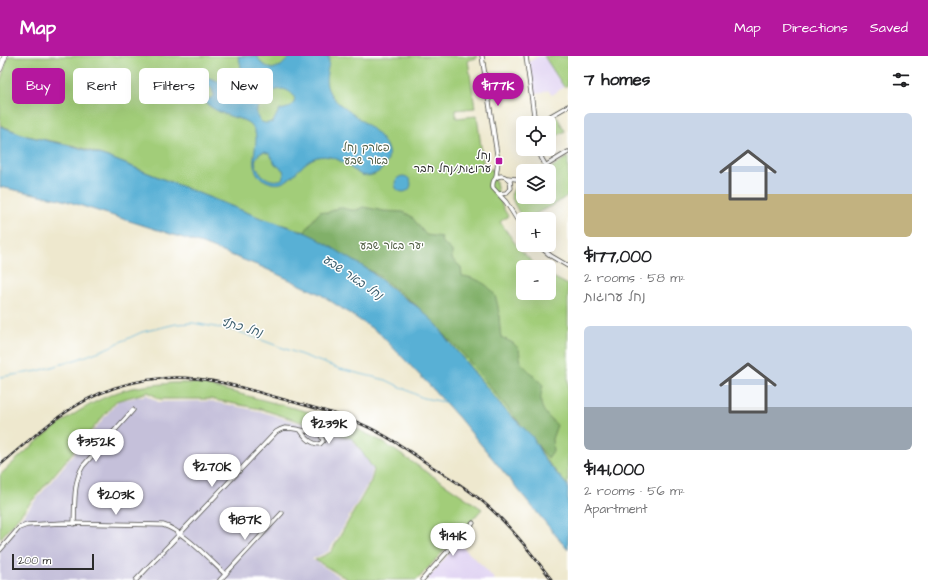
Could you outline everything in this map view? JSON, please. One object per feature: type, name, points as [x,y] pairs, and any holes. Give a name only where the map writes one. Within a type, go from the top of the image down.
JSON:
[{"type":"highway","points":[[0,69],[5,56]]},
{"type":"street","points":[[482,56],[498,161],[493,186],[516,218]]},
{"type":"street","points":[[526,56],[533,116]]},
{"type":"street","points":[[551,116],[568,106]]},
{"type":"street","points":[[549,164],[568,152]]},
{"type":"street","points":[[498,161],[511,182],[511,186]]},
{"type":"street","points":[[496,177],[516,177]]},
{"type":"street","points":[[509,207],[508,192],[511,186],[516,182]]},
{"type":"street","points":[[499,194],[508,192]]},
{"type":"street","points":[[546,252],[568,266]]},
{"type":"street","points":[[74,524],[79,473],[83,466],[133,410]]},
{"type":"street","points":[[136,580],[276,432],[282,428],[288,428],[319,434],[323,441],[320,444],[314,444],[300,431]]},
{"type":"street","points":[[220,580],[282,513]]},
{"type":"street","points":[[422,580],[473,523]]},
{"type":"street","points":[[0,550],[20,528],[27,525],[163,525],[169,526],[180,533],[225,574]]},
{"type":"street","points":[[139,577],[144,580]]},
{"type":"shaded area","points":[[539,56],[544,56],[564,87],[552,95],[548,90],[542,93],[534,94],[529,62]]},
{"type":"shaded area","points":[[147,395],[158,402],[209,401],[259,411],[352,439],[373,468],[370,480],[329,551],[312,559],[344,580],[0,580],[0,543],[118,401]]},
{"type":"shaded area","points":[[458,543],[483,566],[495,580],[426,580]]},
{"type":"green space","name":"פארק נחל באר שבע","points":[[8,56],[477,56],[477,58],[468,60],[475,108],[456,110],[456,118],[477,116],[484,170],[494,169],[500,200],[508,216],[500,222],[516,244],[516,252],[522,252],[531,260],[516,260],[516,300],[556,300],[556,279],[568,285],[568,486],[546,460],[530,433],[506,411],[446,338],[438,325],[420,307],[403,297],[367,269],[316,237],[302,231],[261,218],[108,157],[76,146],[27,136],[0,125],[0,83]]},
{"type":"green space","points":[[544,56],[568,56],[568,85],[564,87]]},
{"type":"green space","points":[[556,117],[565,131],[556,137]]},
{"type":"green space","points":[[568,157],[568,195],[556,204],[556,165]]},
{"type":"green space","points":[[516,187],[516,204],[555,204],[539,212],[519,212],[511,195]]},
{"type":"green space","name":"יער באר שבע","points":[[339,207],[351,210],[356,210],[363,207],[384,211],[403,212],[411,216],[426,235],[442,237],[441,241],[452,251],[452,259],[461,267],[462,276],[478,280],[491,290],[497,303],[501,337],[513,343],[519,349],[521,363],[543,385],[541,398],[542,407],[547,416],[557,425],[552,439],[553,451],[548,458],[464,355],[416,305],[379,276],[304,233],[321,211],[327,213]]},
{"type":"green space","points":[[172,383],[197,383],[328,417],[351,426],[381,441],[482,509],[417,580],[349,580],[315,560],[331,552],[371,481],[374,470],[353,439],[261,409],[210,399],[160,399],[148,392],[116,401],[0,539],[0,475],[13,463],[70,417],[101,399],[131,388]]},
{"type":"water","points":[[238,56],[257,56],[262,64],[270,68],[241,68]]},
{"type":"water","points":[[291,56],[329,56],[326,80],[331,95],[381,138],[387,149],[388,159],[381,170],[367,176],[361,175],[346,164],[334,158],[319,157],[311,160],[283,182],[276,184],[266,181],[258,175],[254,168],[256,136],[253,128],[247,122],[225,114],[207,104],[209,104],[209,99],[214,95],[209,85],[209,79],[217,81],[217,104],[259,104],[257,116],[260,121],[265,123],[273,122],[279,110],[290,107],[295,100],[291,93],[285,90],[282,89],[273,92],[273,69],[281,66]],"holes":[[[264,152],[270,154],[275,164],[283,170],[284,174],[282,179],[268,179],[258,170],[256,159],[258,155]]]},
{"type":"water","name":"נחל באר שבע","points":[[0,126],[27,136],[76,147],[108,157],[261,218],[302,231],[315,237],[367,269],[419,308],[438,326],[446,338],[506,411],[532,436],[545,460],[568,486],[568,550],[459,418],[379,333],[320,294],[262,267],[202,244],[60,199],[0,187]]},
{"type":"water","points":[[400,176],[406,176],[411,181],[409,190],[406,192],[400,192],[395,187],[395,181]]},
{"type":"waterway","name":"נחל כתף","points":[[0,377],[38,371],[78,359],[105,349],[142,332],[176,324],[193,323],[237,331],[340,369],[386,380],[423,398],[445,402]]},
{"type":"railway","points":[[0,465],[53,421],[67,411],[98,394],[114,388],[159,378],[199,379],[218,382],[330,412],[369,427],[387,437],[462,486],[484,503],[515,534],[552,580]]},
{"type":"place","name":"נחל ערוגות/נחל חבר","points":[[499,161]]}]
